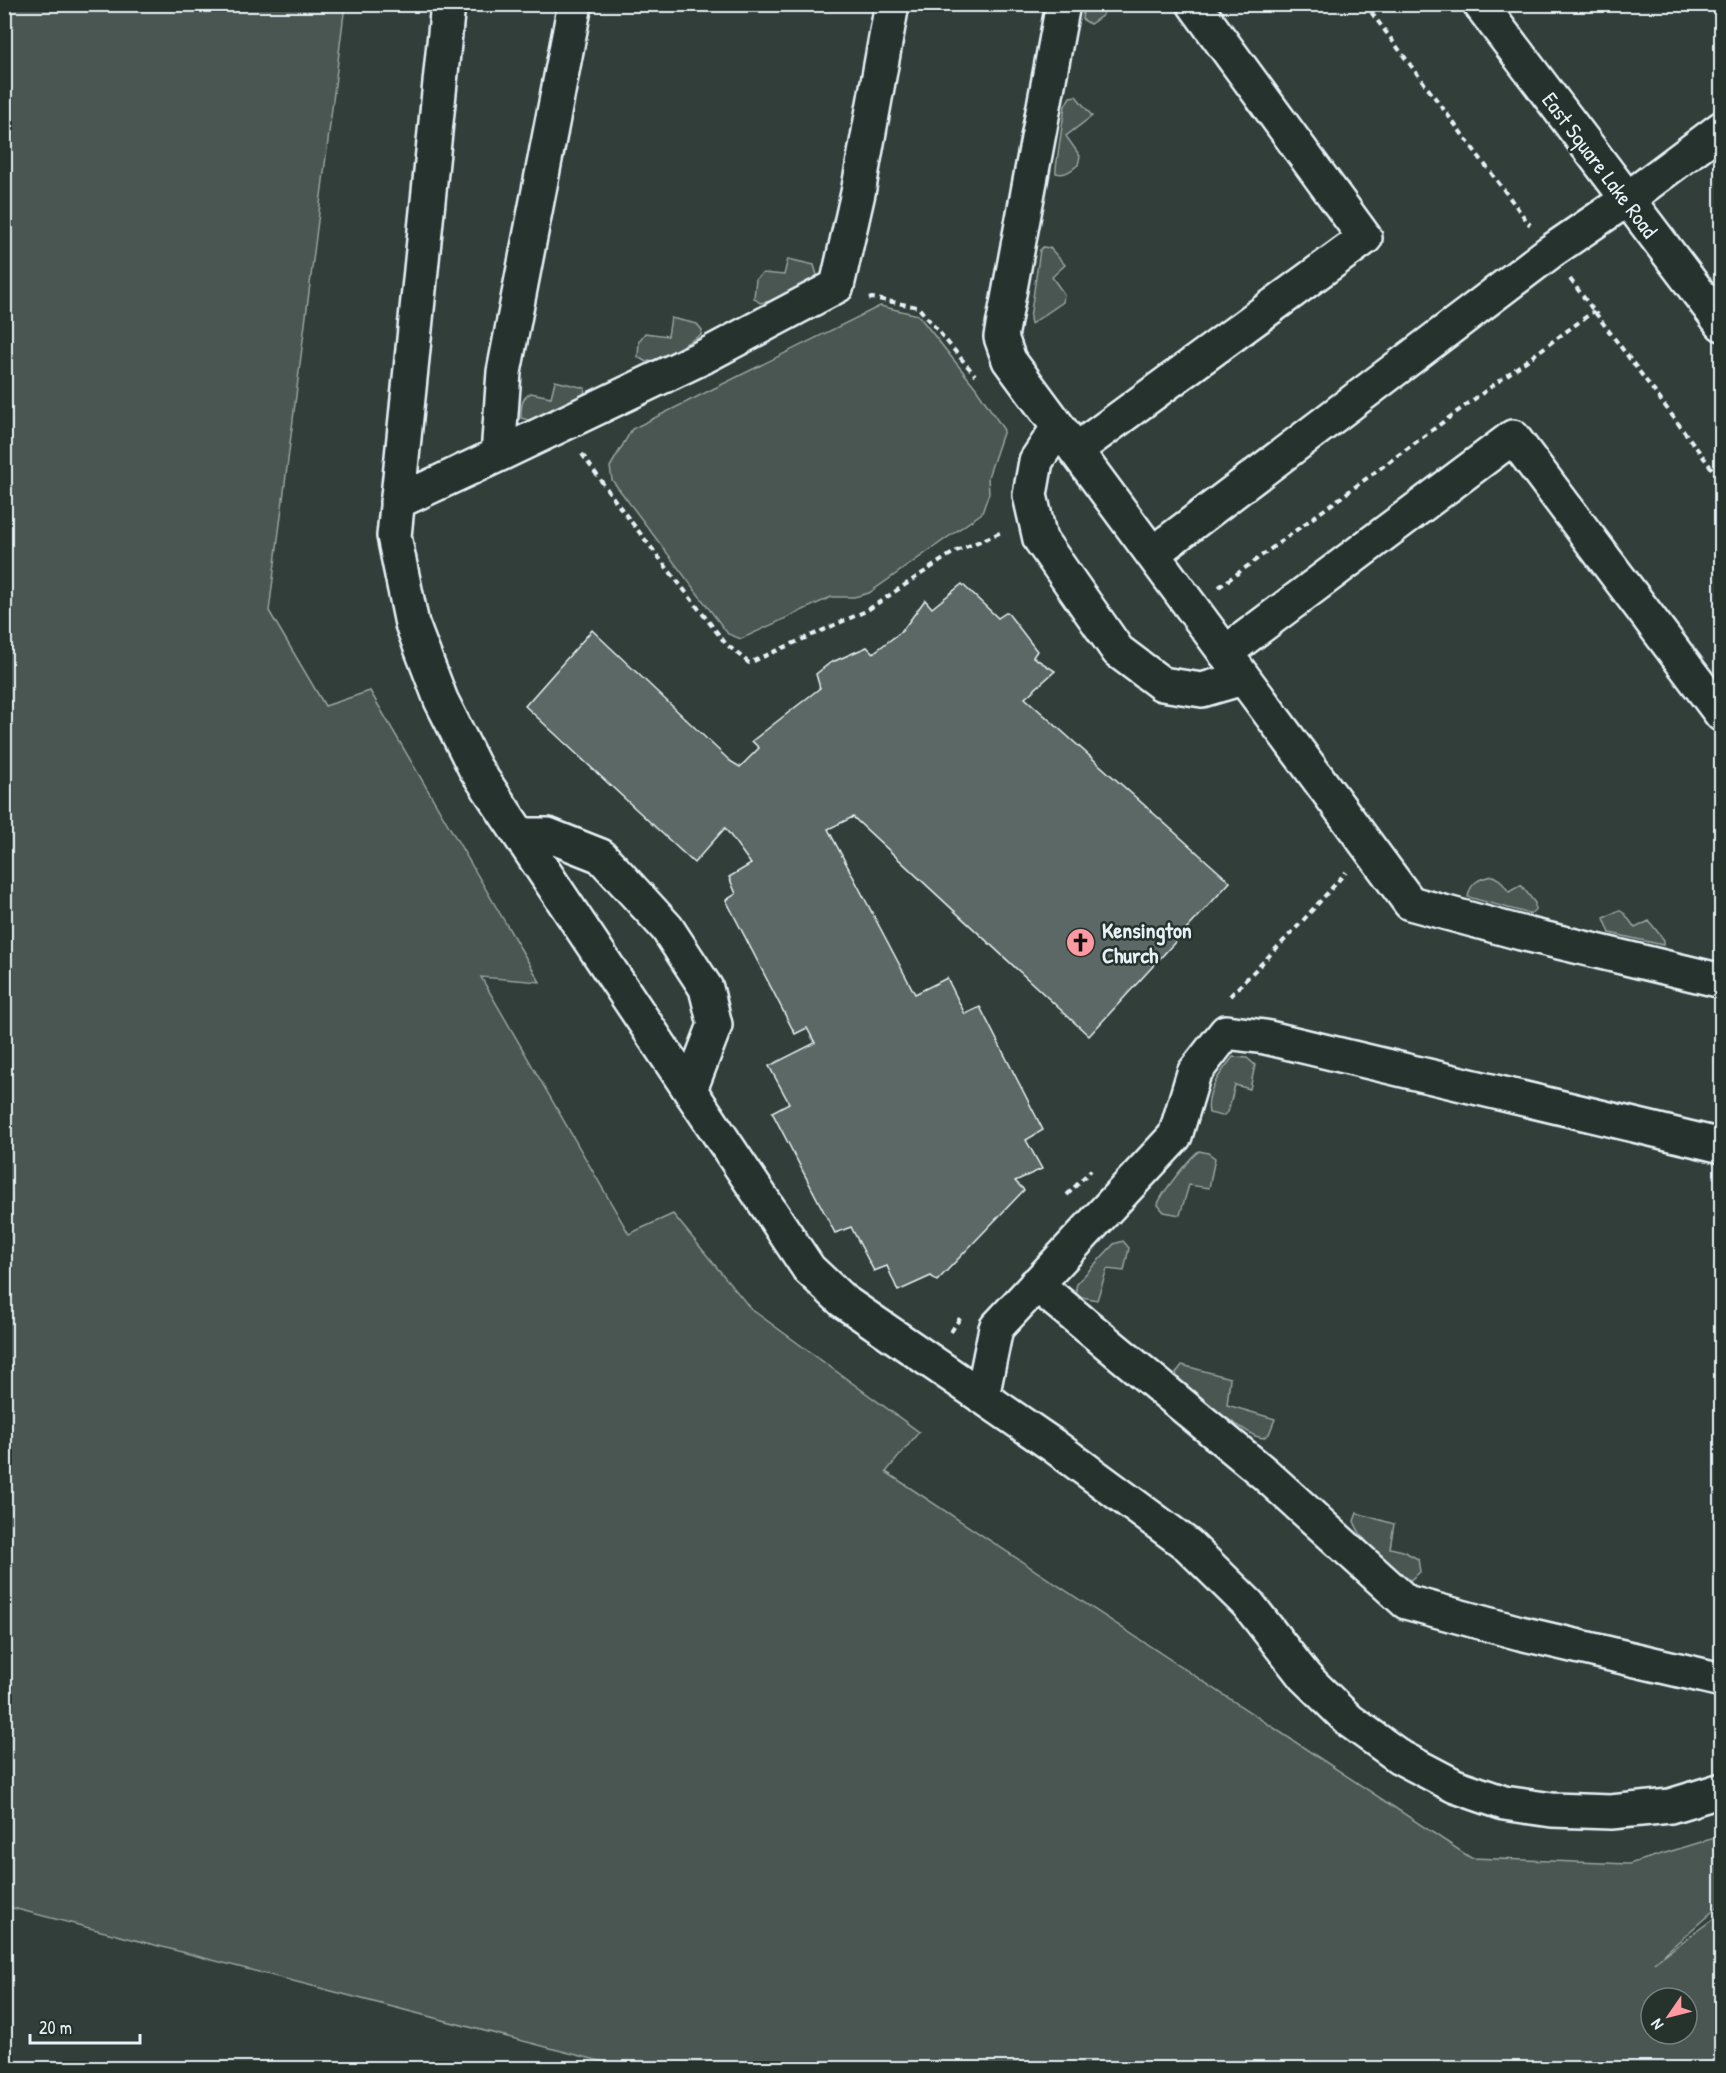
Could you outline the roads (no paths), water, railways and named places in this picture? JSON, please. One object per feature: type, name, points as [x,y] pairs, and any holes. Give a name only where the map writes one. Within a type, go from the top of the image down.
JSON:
[{"type":"main road","points":[[448,4],[441,54],[394,536],[412,624],[441,700],[475,768],[809,1269],[843,1301],[1054,1446],[1188,1545],[1248,1604],[1305,1677],[1350,1721],[1400,1757],[1455,1786],[1504,1803],[1552,1810],[1611,1812],[1670,1806],[1722,1790]]},
{"type":"main road","points":[[498,455],[504,372],[575,4]]},
{"type":"main road","points":[[397,502],[705,356],[837,286],[858,194],[892,4]]},
{"type":"main road","points":[[1063,4],[1001,337],[1009,360],[1410,903],[1521,933],[1722,981]]},
{"type":"main road","points":[[1194,4],[1365,238],[1036,461],[1030,495],[1040,539],[1118,651],[1162,684],[1202,690],[1513,437],[1722,715]]},
{"type":"main road","name":"East Square Lake Road","points":[[1480,4],[1722,324]]},
{"type":"main road","points":[[1152,554],[1550,252],[1626,200],[1722,128]]},
{"type":"main road","points":[[520,836],[548,836],[601,856],[668,928],[706,988],[715,1024],[690,1090]]},
{"type":"main road","points":[[982,1397],[996,1328],[1175,1136],[1194,1073],[1226,1032],[1265,1037],[1722,1146]]},
{"type":"main road","points":[[1036,1284],[1264,1473],[1406,1602],[1520,1633],[1722,1680]]},
{"type":"place","name":"Kensington Church","points":[[1081,943]]}]
